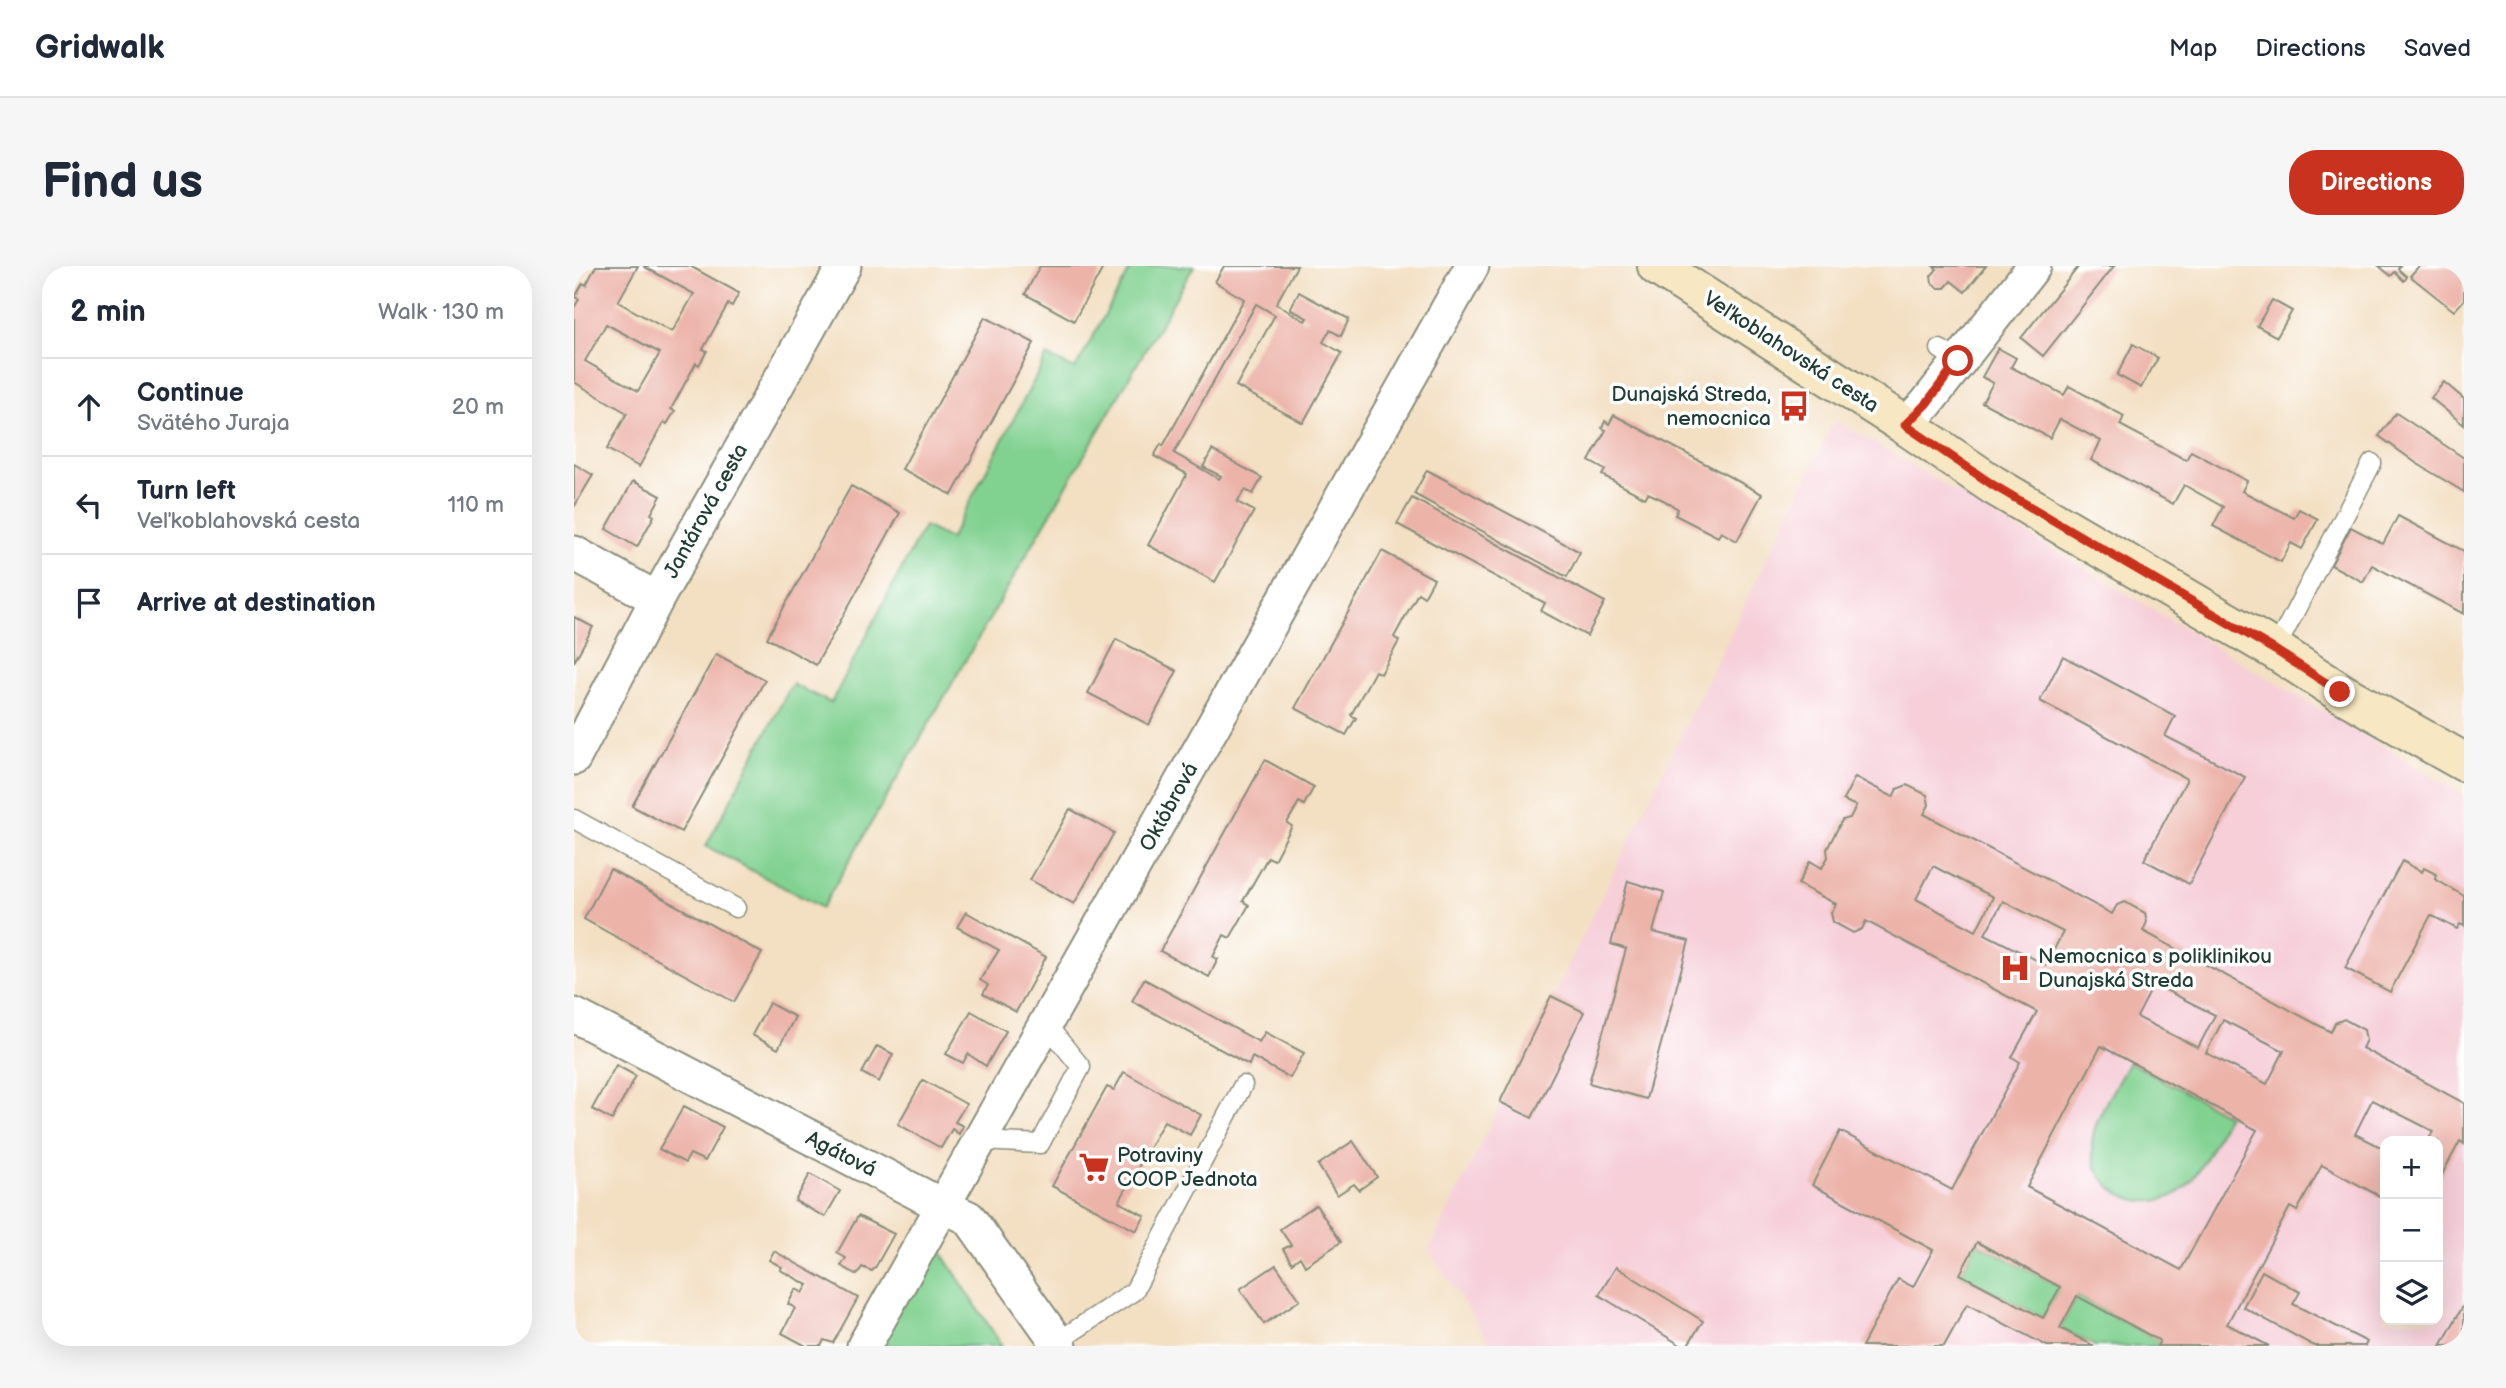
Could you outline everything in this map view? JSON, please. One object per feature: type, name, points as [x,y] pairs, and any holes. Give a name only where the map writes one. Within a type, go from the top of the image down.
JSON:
[{"type":"main road","name":"Veľkoblahovská cesta","points":[[1657,266],[1905,425],[1993,485],[2275,650],[2340,692],[2464,762]]},
{"type":"street","name":"Jantárová cesta","points":[[574,758],[657,599],[844,266]]},
{"type":"street","name":"Októbrová","points":[[864,1346],[1472,266]]},
{"type":"street","points":[[1905,425],[1926,404],[1949,355],[2034,266]]},
{"type":"street","points":[[574,553],[657,599]]},
{"type":"street","name":"Agátová","points":[[574,1015],[969,1218],[1058,1344]]},
{"type":"lane","points":[[2275,650],[2372,464]]},
{"type":"lane","points":[[574,819],[736,908]]},
{"type":"lane","points":[[981,1141],[1040,1144],[1081,1067],[1047,1025]]},
{"type":"lane","points":[[1058,1344],[1134,1291],[1243,1085]]},
{"type":"shaded area","name":"Nemocnica s poliklinikou Dunajská Streda","points":[[1835,420],[2464,795],[2464,1346],[1492,1346],[1429,1250]]},
{"type":"green space","points":[[1132,266],[1194,266],[822,908],[706,846],[792,684],[831,703],[924,526],[950,539],[1047,356],[1075,369]]},
{"type":"green space","points":[[2129,1062],[2228,1115],[2191,1181],[2170,1197],[2155,1201],[2124,1196],[2111,1187],[2094,1161],[2093,1134],[2106,1102]]},
{"type":"green space","points":[[935,1242],[1002,1346],[876,1346]]},
{"type":"green space","points":[[1977,1242],[2060,1287],[2043,1318],[1960,1274]]},
{"type":"green space","points":[[2077,1296],[2160,1341],[2157,1346],[2094,1346],[2060,1328]]},
{"type":"building","points":[[596,266],[638,266],[618,302],[672,332],[694,294],[643,266],[690,266],[739,293],[732,306],[728,304],[703,349],[707,351],[699,365],[696,363],[671,409],[675,411],[667,424],[664,422],[639,467],[607,449],[627,413],[574,382],[574,308],[579,299],[575,297],[583,283],[586,285]],"holes":[[[606,324],[660,353],[638,391],[585,361]]]},
{"type":"building","points":[[1040,266],[1104,266],[1074,321],[1025,294]]},
{"type":"building","points":[[1224,266],[1297,266],[1276,304],[1305,321],[1307,318],[1290,309],[1299,292],[1349,319],[1341,336],[1330,330],[1323,342],[1342,353],[1303,423],[1236,386],[1275,315],[1256,304],[1174,453],[1219,479],[1221,476],[1203,467],[1212,450],[1262,478],[1253,494],[1245,490],[1237,502],[1254,511],[1215,582],[1148,545],[1187,474],[1154,456],[1161,444],[1163,446],[1244,299],[1215,282]]},
{"type":"building","points":[[1933,266],[1986,266],[1965,292],[1951,281],[1945,288],[1939,288],[1932,283],[1931,276],[1937,269]]},
{"type":"building","points":[[2079,266],[2114,266],[2043,356],[2021,338]]},
{"type":"building","points":[[2379,266],[2400,266],[2398,269],[2407,277],[2404,281],[2395,272],[2391,276]]},
{"type":"building","points":[[2419,266],[2452,266],[2464,276],[2464,300],[2454,311],[2410,276]]},
{"type":"building","points":[[2272,300],[2292,311],[2277,337],[2257,326]]},
{"type":"building","points":[[985,317],[1034,343],[952,495],[902,469]]},
{"type":"building","points":[[2133,344],[2158,358],[2141,388],[2117,375]]},
{"type":"building","points":[[1998,348],[2016,358],[2011,367],[2064,395],[2069,386],[2124,416],[2120,425],[2186,460],[2191,451],[2247,481],[2242,491],[2294,518],[2299,509],[2318,519],[2302,549],[2291,543],[2281,562],[2213,526],[2223,507],[2184,485],[2173,504],[2091,460],[2101,441],[2060,419],[2050,438],[1982,402],[1993,383],[1982,377]]},
{"type":"building","points":[[2444,382],[2464,399],[2464,425],[2431,398]]},
{"type":"building","points":[[2396,413],[2464,458],[2464,492],[2416,463],[2379,436]]},
{"type":"building","points":[[1614,415],[1762,494],[1737,541],[1721,532],[1718,537],[1675,515],[1678,509],[1663,500],[1648,493],[1645,498],[1602,475],[1605,470],[1589,461],[1606,430],[1602,428],[1605,421],[1609,424]]},
{"type":"building","points":[[574,464],[593,475],[574,507]]},
{"type":"building","points":[[1427,470],[1580,552],[1567,577],[1414,494]]},
{"type":"building","points":[[633,481],[661,496],[651,514],[654,516],[637,547],[606,529]]},
{"type":"building","points":[[851,486],[900,513],[816,665],[767,638]]},
{"type":"building","points":[[1412,498],[1605,602],[1587,636],[1541,611],[1545,603],[1397,524]]},
{"type":"building","points":[[2398,516],[2464,551],[2464,614],[2372,565],[2363,582],[2331,565],[2351,527],[2383,544]]},
{"type":"building","points":[[1382,551],[1434,579],[1424,597],[1418,593],[1394,637],[1399,641],[1381,674],[1375,671],[1351,715],[1356,718],[1346,735],[1295,708]]},
{"type":"building","points":[[574,617],[593,627],[574,662]]},
{"type":"building","points":[[1116,639],[1177,671],[1149,725],[1088,693]]},
{"type":"building","points":[[716,654],[765,680],[681,832],[632,806]]},
{"type":"building","points":[[2063,656],[2175,716],[2165,736],[2245,777],[2189,884],[2144,860],[2187,779],[2040,701]]},
{"type":"building","points":[[1265,760],[1314,787],[1304,805],[1299,802],[1287,823],[1292,826],[1274,860],[1268,857],[1243,901],[1249,905],[1230,938],[1224,935],[1213,957],[1218,959],[1209,977],[1160,951]]},
{"type":"building","points":[[1855,777],[1893,797],[1897,789],[1907,785],[1927,795],[1929,805],[1924,814],[2112,914],[2117,905],[2125,902],[2145,913],[2147,922],[2143,931],[2331,1032],[2335,1023],[2344,1019],[2364,1030],[2366,1040],[2362,1048],[2464,1103],[2464,1144],[2460,1141],[2443,1173],[2443,1136],[2430,1136],[2433,1131],[2372,1100],[2355,1134],[2380,1146],[2380,1196],[2322,1165],[2297,1211],[2290,1207],[2227,1324],[2269,1346],[2157,1346],[2160,1341],[2077,1296],[2060,1328],[2094,1346],[2047,1346],[1967,1304],[1944,1346],[1862,1346],[1898,1279],[1913,1287],[1933,1250],[1812,1185],[1840,1131],[1952,1190],[2020,1062],[2012,1057],[2037,1012],[1866,921],[1862,929],[1853,933],[1833,922],[1831,913],[1836,904],[1798,884],[1810,861],[1822,868],[1828,857],[1827,849],[1842,820],[1850,818],[1856,806],[1843,800]],"holes":[[[1933,866],[1993,897],[1976,931],[1916,899]],[[2003,901],[2063,932],[2046,965],[1985,934]],[[2154,984],[2215,1015],[2198,1048],[2137,1017]],[[2223,1020],[2284,1051],[2267,1084],[2206,1053]],[[2101,1046],[2257,1130],[2181,1270],[2027,1187]],[[1977,1242],[2060,1287],[2043,1318],[1960,1274]]]},
{"type":"building","points":[[1070,809],[1114,833],[1074,904],[1030,880]]},
{"type":"building","points":[[2402,861],[2422,872],[2424,868],[2436,874],[2435,879],[2464,896],[2464,926],[2460,924],[2457,929],[2431,915],[2390,992],[2345,968]]},
{"type":"building","points":[[610,869],[762,953],[734,1002],[584,919]]},
{"type":"building","points":[[1628,881],[1664,892],[1653,932],[1689,941],[1646,1099],[1589,1083],[1626,949],[1611,944]]},
{"type":"building","points":[[966,912],[1046,957],[1016,1012],[983,994],[988,985],[980,980],[999,950],[957,927]]},
{"type":"building","points":[[1144,979],[1259,1042],[1265,1032],[1304,1053],[1290,1078],[1252,1057],[1249,1065],[1132,1001]]},
{"type":"building","points":[[1551,996],[1584,1012],[1532,1118],[1500,1102]]},
{"type":"building","points":[[769,1003],[795,1017],[778,1049],[752,1035]]},
{"type":"building","points":[[971,1011],[1006,1031],[986,1066],[968,1054],[963,1063],[946,1054]]},
{"type":"building","points":[[877,1046],[893,1054],[879,1082],[862,1073]]},
{"type":"building","points":[[616,1065],[636,1076],[612,1120],[592,1109]]},
{"type":"building","points":[[1124,1072],[1201,1115],[1190,1135],[1164,1121],[1119,1202],[1145,1216],[1136,1231],[1052,1186],[1107,1087],[1114,1090]]},
{"type":"building","points":[[923,1080],[966,1104],[955,1122],[963,1126],[959,1134],[952,1129],[941,1148],[898,1124]]},
{"type":"building","points":[[684,1106],[723,1127],[705,1161],[690,1154],[685,1163],[659,1149]]},
{"type":"building","points":[[1353,1141],[1377,1177],[1359,1190],[1354,1184],[1337,1195],[1318,1165]]},
{"type":"building","points":[[810,1174],[840,1191],[825,1217],[795,1201]]},
{"type":"building","points":[[1316,1205],[1341,1242],[1305,1266],[1300,1257],[1292,1263],[1283,1249],[1291,1245],[1280,1229]]},
{"type":"building","points":[[858,1216],[894,1234],[875,1268],[872,1271],[862,1267],[857,1275],[841,1266],[846,1258],[837,1253]]},
{"type":"building","points":[[774,1251],[858,1298],[833,1343],[824,1340],[821,1346],[806,1346],[782,1333],[795,1308],[788,1304],[796,1289],[803,1293],[808,1285],[780,1270],[782,1267],[769,1260]]},
{"type":"building","points":[[1276,1265],[1300,1300],[1264,1324],[1240,1289]]},
{"type":"building","points":[[1616,1267],[1703,1321],[1687,1346],[1682,1346],[1599,1295]]},
{"type":"building","points":[[2262,1271],[2300,1292],[2293,1304],[2367,1342],[2365,1346],[2314,1346],[2243,1307]]},
{"type":"building","points":[[2464,1304],[2464,1346],[2441,1346]]},
{"type":"place","name":"Dunajská Streda, nemocnica","points":[[1794,406]]},
{"type":"place","name":"Nemocnica s poliklinikou Dunajská Streda","points":[[2015,968]]},
{"type":"place","name":"Potraviny COOP Jednota","points":[[1094,1167]]},
{"type":"route","points":[[1958,361],[1926,404],[1905,425],[1993,485],[2275,650],[2340,692]]}]
